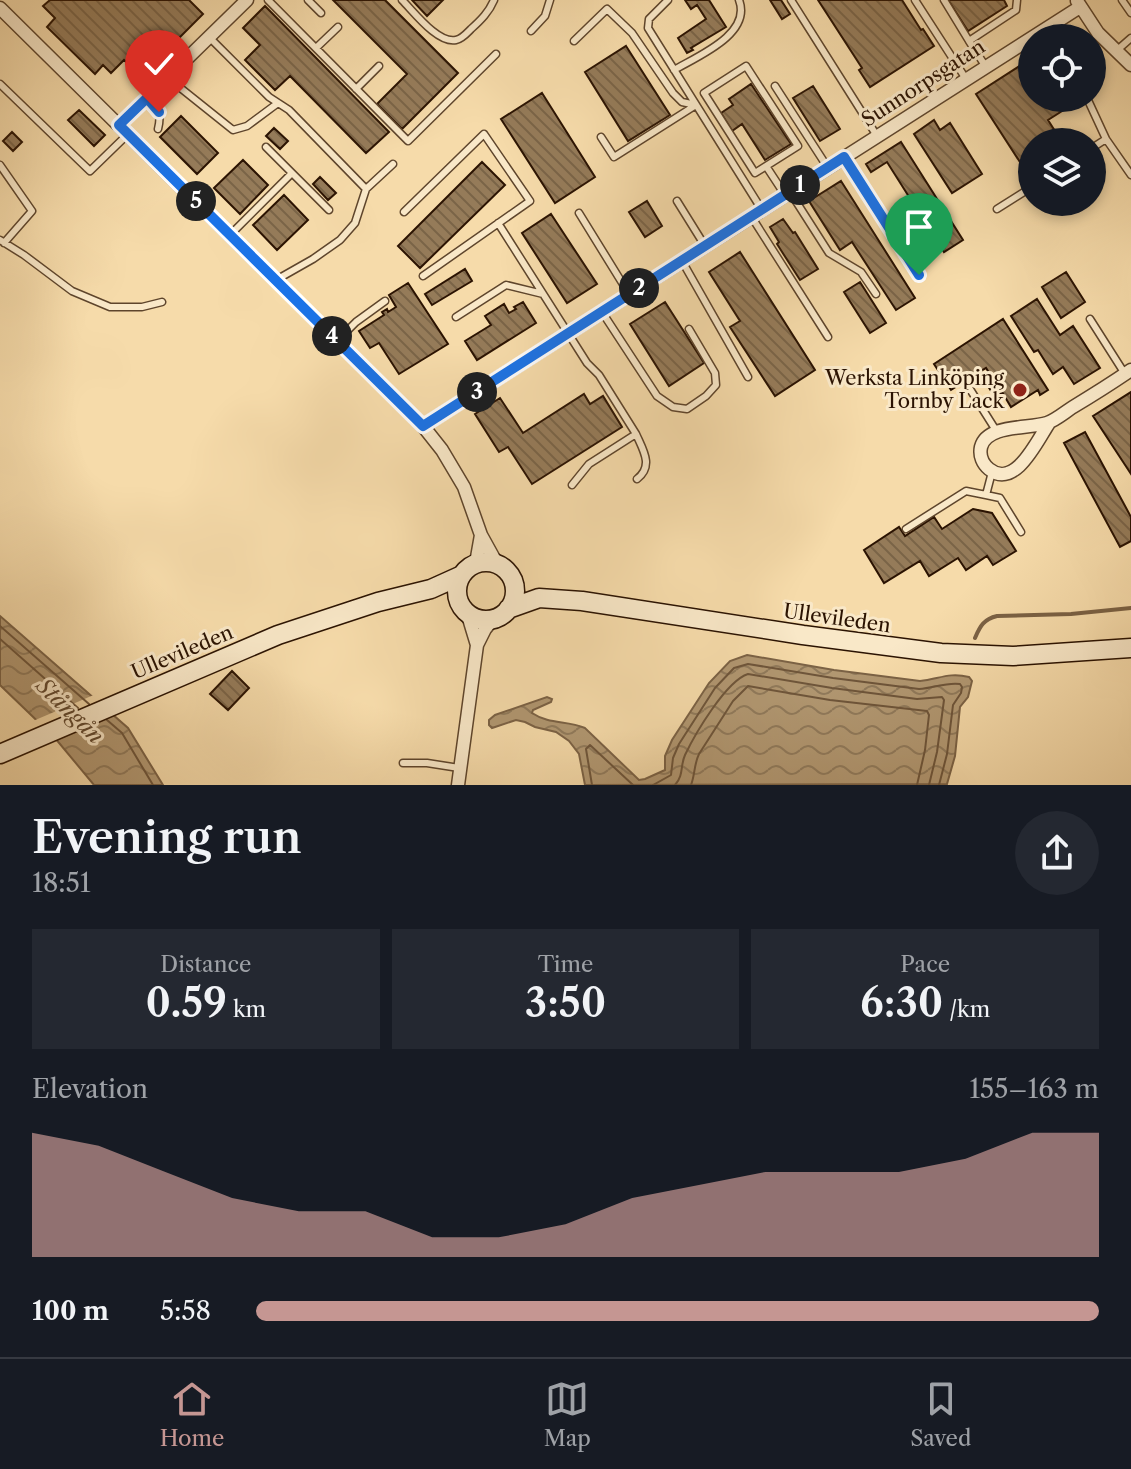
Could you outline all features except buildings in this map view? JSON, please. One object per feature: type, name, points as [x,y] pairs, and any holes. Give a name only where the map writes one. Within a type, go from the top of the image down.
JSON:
[{"type":"main road","points":[[431,589],[482,619],[500,614],[513,599],[514,582],[507,571],[497,564],[486,562],[469,569],[457,587],[463,606]]},
{"type":"main road","name":"Ullevileden","points":[[0,754],[250,646],[378,602],[431,589],[469,569]]},
{"type":"main road","name":"Ullevileden","points":[[514,582],[539,598]]},
{"type":"main road","name":"Ullevileden","points":[[500,614],[539,598],[582,601],[941,653],[1013,656],[1131,648]]},
{"type":"street","points":[[124,130],[147,98],[247,0]]},
{"type":"street","points":[[1078,3],[1098,33],[1131,65]]},
{"type":"street","name":"Sunnorpsgatan","points":[[423,426],[986,67],[1078,3]]},
{"type":"street","points":[[0,8],[423,426],[464,487],[481,535],[497,564]]},
{"type":"street","points":[[1049,423],[991,434],[982,443],[980,454],[984,465],[992,472],[1006,475],[1016,470],[1049,423],[1128,372]]},
{"type":"street","points":[[469,569],[481,535]]},
{"type":"street","points":[[463,606],[477,645]]},
{"type":"street","points":[[458,785],[477,645],[485,629],[500,614]]},
{"type":"lane","points":[[268,0],[408,141],[496,54]]},
{"type":"lane","points":[[308,0],[321,13]]},
{"type":"lane","points":[[402,0],[433,32],[454,41],[489,12],[494,0]]},
{"type":"lane","points":[[531,31],[545,16],[550,0]]},
{"type":"lane","points":[[668,0],[649,19],[648,28],[696,105],[828,337]]},
{"type":"lane","points":[[674,70],[733,32],[742,18],[739,0]]},
{"type":"lane","points":[[791,0],[877,136]]},
{"type":"lane","points":[[915,0],[966,79]]},
{"type":"lane","points":[[944,0],[986,67]]},
{"type":"lane","points":[[969,41],[1016,10],[1017,0]]},
{"type":"lane","points":[[1122,0],[1131,13]]},
{"type":"lane","points":[[574,41],[607,9],[632,33],[673,93],[682,102],[696,105]]},
{"type":"lane","points":[[316,48],[338,27]]},
{"type":"lane","points":[[209,37],[269,97],[289,110],[366,189]]},
{"type":"lane","points":[[1115,52],[1131,38]]},
{"type":"lane","points":[[356,89],[379,66]]},
{"type":"lane","points":[[746,66],[798,146],[766,166],[755,173],[704,93],[746,66]]},
{"type":"lane","points":[[168,78],[233,130],[247,126],[278,103]]},
{"type":"lane","points":[[0,84],[90,171],[124,130]]},
{"type":"lane","points":[[775,86],[828,168]]},
{"type":"lane","points":[[147,98],[159,112],[161,119],[158,129]]},
{"type":"lane","points":[[601,137],[614,157],[696,105]]},
{"type":"lane","points":[[404,212],[484,134],[530,201],[423,276]]},
{"type":"lane","points":[[1106,139],[1131,175]]},
{"type":"lane","points":[[266,147],[329,210]]},
{"type":"lane","points":[[844,157],[919,275]]},
{"type":"lane","points":[[276,280],[340,240],[355,223],[366,189],[393,164]]},
{"type":"lane","points":[[0,165],[32,211],[2,242],[72,291],[110,307],[142,307],[162,302]]},
{"type":"lane","points":[[766,166],[829,253],[861,272],[876,294]]},
{"type":"lane","points":[[230,235],[292,173]]},
{"type":"lane","points":[[997,209],[1018,196]]},
{"type":"lane","points":[[677,201],[705,246]]},
{"type":"lane","points":[[579,213],[629,294]]},
{"type":"lane","points":[[498,223],[636,434],[647,462],[644,473],[637,479]]},
{"type":"lane","points":[[682,261],[748,377]]},
{"type":"lane","points":[[456,317],[506,285],[543,294]]},
{"type":"lane","points":[[337,341],[356,322],[385,301]]},
{"type":"lane","points":[[602,312],[657,396],[673,407],[687,409],[716,385],[715,373],[689,329]]},
{"type":"lane","points":[[1090,319],[1128,372]]},
{"type":"lane","points":[[968,386],[997,432]]},
{"type":"lane","points":[[572,485],[589,464],[636,434]]},
{"type":"lane","points":[[986,495],[992,472]]},
{"type":"lane","points":[[906,529],[966,491],[1000,498],[1021,532]]},
{"type":"lane","points":[[403,763],[460,768]]},
{"type":"water","name":"Stångån","points":[[0,616],[128,728],[163,785],[94,785],[55,738],[0,685]]},
{"type":"water","points":[[747,655],[920,681],[950,676],[969,677],[972,681],[968,697],[960,707],[955,756],[947,784],[585,785],[579,754],[569,741],[556,732],[516,720],[492,728],[489,725],[489,720],[495,715],[547,697],[552,699],[551,702],[532,713],[585,728],[639,780],[645,779],[665,770],[665,756],[672,740],[709,683],[730,661]]},
{"type":"pier","points":[[96,694],[116,712],[52,740],[33,721]]},
{"type":"waterway","points":[[975,638],[983,624],[997,616],[1071,614],[1131,608]]},
{"type":"place","name":"Werksta Linköping Tornby Lack","points":[[1020,390]]},
{"type":"route","points":[[159,112],[147,98],[119,125],[423,426],[844,157],[919,275]]}]
